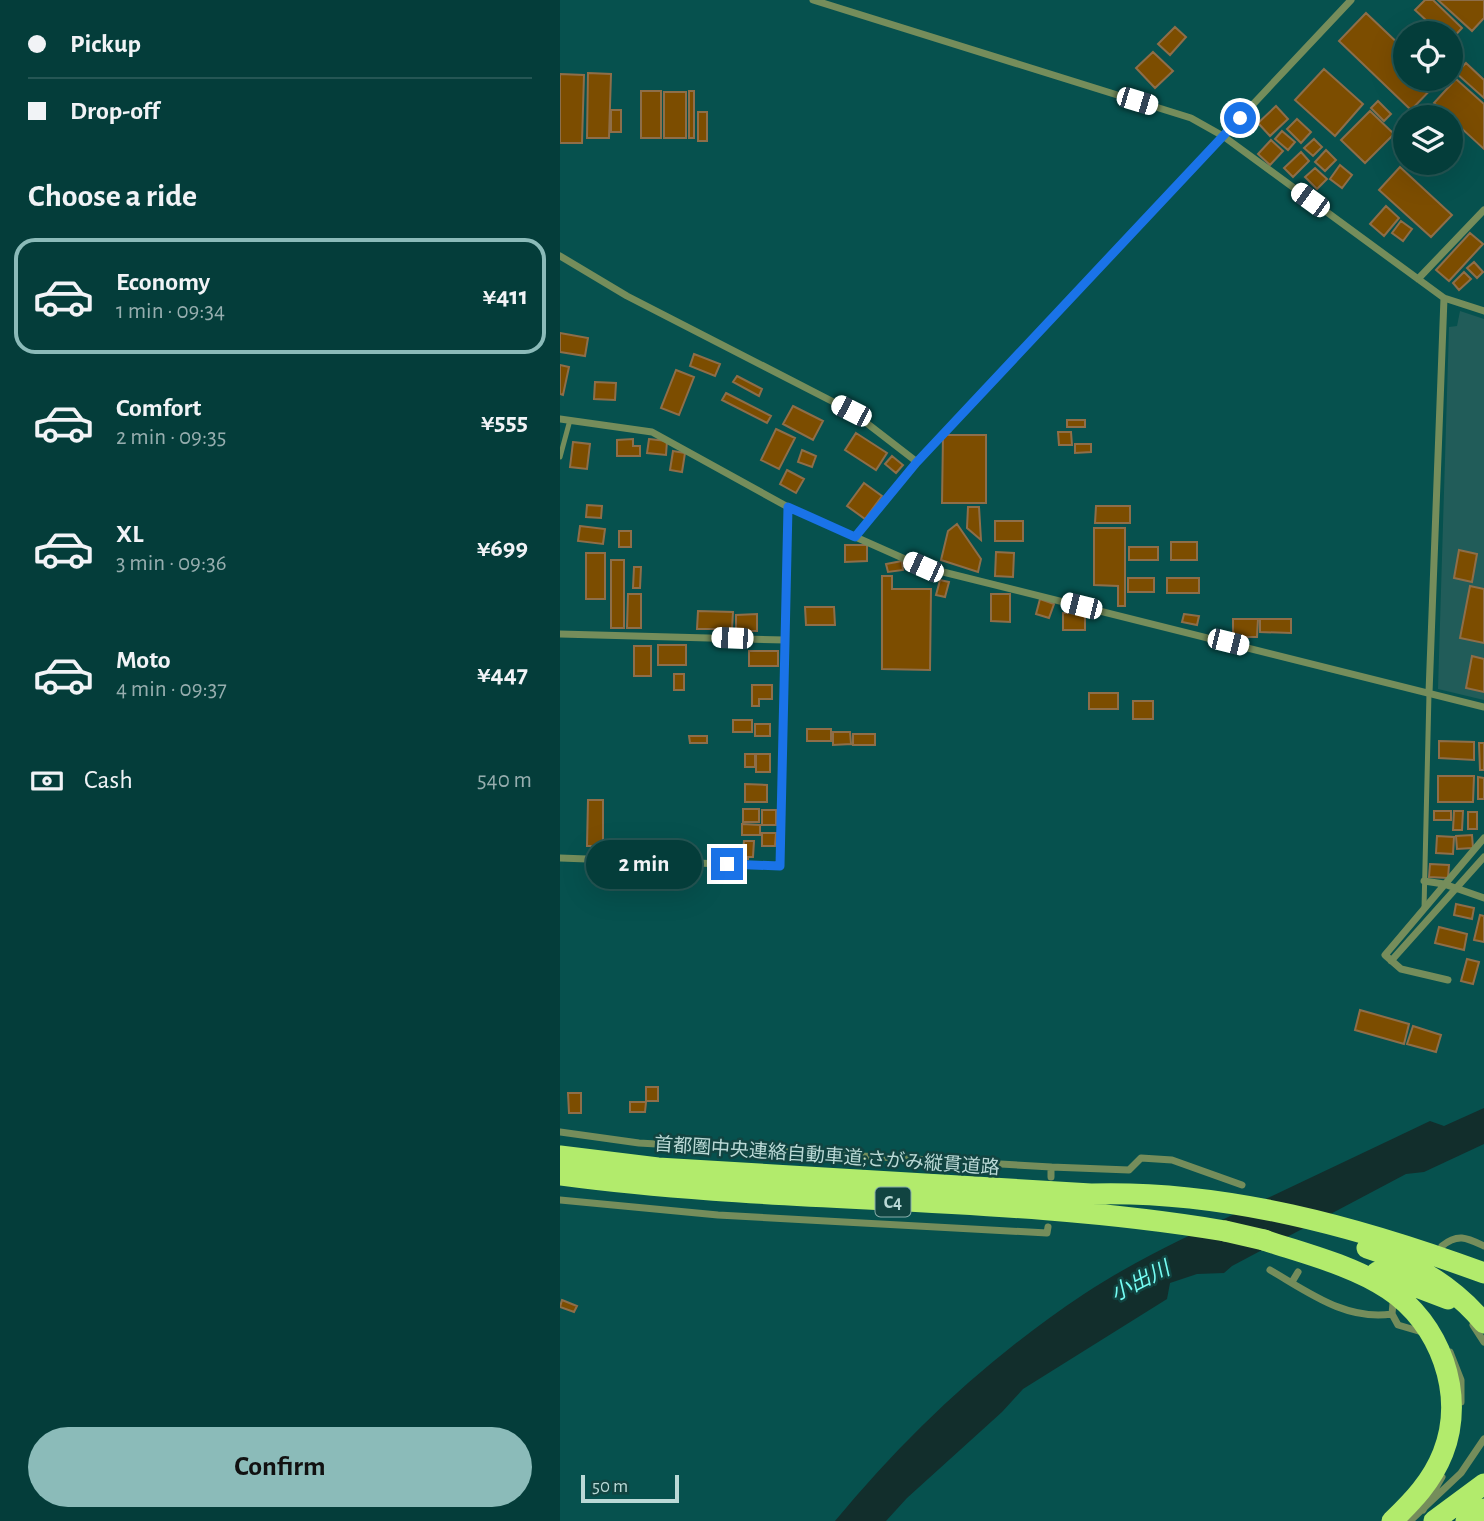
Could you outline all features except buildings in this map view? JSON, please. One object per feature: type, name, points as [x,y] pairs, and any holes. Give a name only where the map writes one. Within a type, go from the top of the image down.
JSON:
[{"type":"highway","name":"首都圏中央連絡自動車道;さがみ縦貫道路","points":[[560,1156],[658,1168],[1091,1194]]},
{"type":"highway","name":"C4","points":[[560,1175],[714,1191],[1112,1215],[1200,1227],[1264,1240],[1356,1265],[1468,1312]]},
{"type":"highway","name":"C4","points":[[1091,1194],[1148,1194],[1271,1211],[1384,1239],[1484,1273]]},
{"type":"highway","name":"C4","points":[[1091,1194],[1226,1213],[1293,1227],[1380,1252],[1417,1268],[1448,1287],[1484,1323]]},
{"type":"highway","name":"C4","points":[[1264,1240],[1349,1270],[1389,1289],[1422,1319],[1440,1351],[1450,1383],[1451,1415],[1447,1441],[1437,1467],[1422,1491],[1392,1521]]},
{"type":"highway","points":[[1428,1515],[1484,1484]]},
{"type":"highway","points":[[1466,1521],[1484,1509]]},
{"type":"street","points":[[813,0],[1191,118],[1223,136],[1444,298],[1484,311]]},
{"type":"street","points":[[855,537],[916,463],[1351,0]]},
{"type":"street","points":[[1418,279],[1484,210]]},
{"type":"street","points":[[560,256],[627,296],[851,411],[916,463]]},
{"type":"street","points":[[1429,693],[1444,298]]},
{"type":"street","points":[[560,419],[652,432],[788,507],[923,567],[1484,707]]},
{"type":"street","points":[[560,858],[780,866],[788,507]]},
{"type":"street","points":[[560,634],[785,639]]},
{"type":"street","points":[[1448,980],[1401,969],[1385,955],[1484,838]]},
{"type":"street","points":[[1391,961],[1484,857]]},
{"type":"street","points":[[1424,881],[1444,884],[1484,898]]},
{"type":"street","points":[[560,1132],[666,1144],[1051,1167],[1129,1170],[1141,1158],[1172,1160],[1242,1185]]},
{"type":"street","points":[[1051,1167],[1051,1177]]},
{"type":"street","points":[[560,1200],[718,1215],[1047,1233],[1048,1227]]},
{"type":"street","points":[[1442,1246],[1449,1240],[1464,1236],[1484,1246]]},
{"type":"street","points":[[1270,1270],[1332,1306],[1360,1315],[1392,1314]]},
{"type":"street","points":[[1292,1282],[1298,1272]]},
{"type":"street","points":[[1435,1292],[1468,1312],[1484,1342]]},
{"type":"street","points":[[1393,1303],[1392,1314],[1398,1325],[1426,1332],[1442,1343],[1451,1353],[1461,1380],[1459,1421],[1451,1454],[1428,1515]]},
{"type":"street","points":[[1410,1521],[1428,1515],[1484,1439]]},
{"type":"lane","points":[[560,457],[570,420]]},
{"type":"lane","points":[[1424,909],[1429,693]]},
{"type":"shaded area","points":[[1460,311],[1484,319],[1484,700],[1438,689],[1449,327],[1457,326]]},
{"type":"water","name":"小出川","points":[[1484,1108],[1484,1144],[1424,1172],[1406,1174],[1232,1266],[1224,1273],[1197,1274],[1170,1283],[1167,1299],[1023,1389],[886,1521],[835,1521],[891,1458],[951,1399],[1015,1344],[1084,1294],[1122,1270],[1183,1239],[1430,1121],[1444,1126]]},
{"type":"route","points":[[727,864],[780,866],[788,507],[855,537],[916,463],[1240,118]]}]
